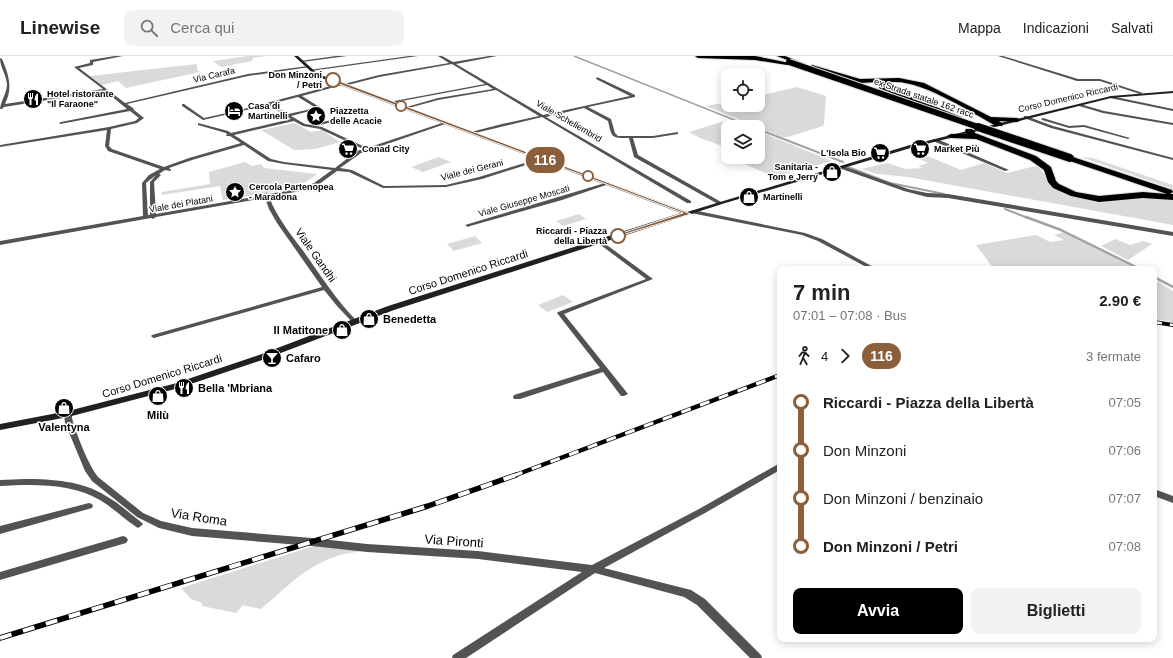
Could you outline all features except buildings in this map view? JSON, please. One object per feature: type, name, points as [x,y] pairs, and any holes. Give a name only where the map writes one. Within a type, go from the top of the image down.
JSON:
[{"type":"highway","points":[[698,56],[788,60],[860,81],[904,80],[922,84],[991,122]]},
{"type":"highway","name":"ex Strada statale 162 racc","points":[[772,56],[788,60],[1073,159]]},
{"type":"highway","name":"ex Strada statale 162 racc","points":[[780,56],[958,117],[1073,159]]},
{"type":"highway","points":[[889,80],[882,83],[881,88],[958,117]]},
{"type":"highway","points":[[982,128],[991,122],[1017,120]]},
{"type":"highway","points":[[983,137],[991,122]]},
{"type":"highway","points":[[968,131],[1028,156],[1042,164],[1050,172],[1052,182],[1061,188],[1090,198],[1116,198],[1143,195],[1173,197]]},
{"type":"highway","points":[[951,136],[983,137]]},
{"type":"highway","points":[[1073,159],[1173,192]]},
{"type":"highway","points":[[1073,159],[1109,173],[1125,183],[1128,190],[1116,198]]},
{"type":"main road","points":[[296,56],[317,75],[607,184],[690,213]]},
{"type":"main road","name":"Corso Domenico Riccardi","points":[[1017,120],[1111,97],[1142,93],[1173,92]]},
{"type":"main road","name":"Corso Domenico Riccardi","points":[[0,427],[68,414],[176,386],[398,306],[841,166],[982,128]]},
{"type":"street","points":[[0,146],[109,128],[139,121],[142,117],[76,68],[92,64],[91,61],[121,56]]},
{"type":"street","points":[[302,61],[345,56]]},
{"type":"street","name":"Via Carafa","points":[[124,104],[248,75],[416,56]]},
{"type":"street","name":"Viale Schellembrid","points":[[440,56],[688,202]]},
{"type":"street","points":[[199,124],[203,118],[268,104],[343,84],[379,76],[495,56]]},
{"type":"street","points":[[1000,56],[1078,80],[1100,80],[1142,93]]},
{"type":"street","points":[[0,59],[9,81],[6,100],[1,108]]},
{"type":"street","points":[[473,133],[502,124],[634,96],[597,78]]},
{"type":"street","points":[[391,102],[489,84]]},
{"type":"street","points":[[405,108],[420,103],[497,89]]},
{"type":"street","points":[[1,108],[105,90]]},
{"type":"street","points":[[289,115],[319,108],[298,95]]},
{"type":"street","points":[[1111,97],[1173,110]]},
{"type":"street","points":[[268,104],[304,125],[321,128],[364,148]]},
{"type":"street","points":[[183,105],[203,118]]},
{"type":"street","points":[[1080,105],[1102,112],[1173,124]]},
{"type":"street","points":[[585,107],[610,120],[616,141],[659,137],[676,133]]},
{"type":"street","points":[[61,123],[132,109]]},
{"type":"street","points":[[1033,116],[1069,127],[1084,126],[1128,138]]},
{"type":"street","points":[[1025,117],[1052,127],[1173,159]]},
{"type":"street","points":[[226,136],[295,119]]},
{"type":"street","points":[[313,126],[339,119]]},
{"type":"street","name":"Viale dei Platani","points":[[0,241],[266,196],[310,186],[364,148],[444,122]]},
{"type":"street","points":[[199,124],[231,134],[242,145]]},
{"type":"street","points":[[199,124],[198,125],[202,128],[226,136],[242,145]]},
{"type":"street","points":[[109,128],[107,146],[110,150],[167,169]]},
{"type":"street","points":[[631,140],[636,156],[720,203]]},
{"type":"street","points":[[935,140],[1007,170]]},
{"type":"street","points":[[146,216],[144,182],[151,175],[242,145]]},
{"type":"street","name":"Viale dei Gerani","points":[[242,145],[267,162],[359,175],[383,187],[446,186],[480,178],[543,159]]},
{"type":"street","points":[[841,166],[899,188],[927,195],[948,196],[1066,218],[1173,234]]},
{"type":"street","points":[[153,215],[152,182],[157,176],[167,169]]},
{"type":"street","name":"Viale Giuseppe Moscati","points":[[468,225],[560,200],[607,184]]},
{"type":"street","name":"Viale Gandhi","points":[[266,196],[282,225],[326,288],[346,314],[355,322]]},
{"type":"street","points":[[690,213],[803,234],[820,240],[868,266]]},
{"type":"street","points":[[600,242],[650,278],[560,313],[624,394]]},
{"type":"street","points":[[154,336],[326,288]]},
{"type":"street","points":[[517,397],[604,369]]},
{"type":"street","name":"Via Roma","points":[[68,414],[69,424],[89,471],[104,488],[140,515],[159,524],[192,532],[312,542]]},
{"type":"street","points":[[457,658],[594,569],[649,538],[702,511],[777,468]]},
{"type":"street","points":[[0,483],[44,481],[62,484],[98,495],[138,524]]},
{"type":"street","points":[[1157,493],[1173,500]]},
{"type":"street","points":[[0,530],[88,506]]},
{"type":"street","points":[[0,576],[123,540]]},
{"type":"street","name":"Via Pironti","points":[[312,542],[367,548],[478,555],[594,569],[687,593],[701,602],[757,658]]},
{"type":"shaded area","points":[[248,56],[267,56],[253,58],[252,61],[221,67],[213,61]]},
{"type":"shaded area","points":[[197,64],[197,70],[200,72],[126,88],[118,81],[102,85],[90,76]]},
{"type":"shaded area","points":[[797,87],[826,96],[823,126],[788,137],[782,137],[765,130],[765,120],[740,120],[706,106],[721,103],[721,112],[765,112],[765,94]]},
{"type":"shaded area","points":[[721,122],[721,146],[700,138],[689,132]]},
{"type":"shaded area","points":[[295,123],[311,132],[322,130],[340,142],[315,149],[294,150],[261,130]]},
{"type":"shaded area","points":[[765,134],[832,161],[774,177],[745,164],[765,164]]},
{"type":"shaded area","points":[[918,152],[961,170],[984,163],[1007,173],[1035,166],[1040,168],[1051,184],[1099,201],[1121,201],[1140,197],[1173,198],[1173,225],[908,177],[877,174],[861,169],[888,163],[905,169],[923,168],[918,166],[928,163],[917,158],[922,156],[915,153]]},
{"type":"shaded area","points":[[439,157],[451,162],[423,172],[411,167]]},
{"type":"shaded area","points":[[1081,157],[1093,158],[1173,185],[1173,189]]},
{"type":"shaded area","points":[[245,162],[252,166],[261,164],[264,168],[317,174],[308,180],[285,189],[259,195],[223,200],[220,186],[162,195],[162,192],[210,184],[209,172]]},
{"type":"shaded area","points":[[579,214],[586,219],[563,226],[556,221]]},
{"type":"shaded area","points":[[1064,232],[1130,266],[992,266],[976,245],[1036,235],[1050,242],[1064,240],[1054,235]]},
{"type":"shaded area","points":[[475,236],[482,243],[454,251],[447,244]]},
{"type":"shaded area","points":[[1115,239],[1130,245],[1143,241],[1152,244],[1128,260],[1101,246]]},
{"type":"shaded area","points":[[1157,281],[1173,291],[1173,322],[1157,319]]},
{"type":"shaded area","points":[[563,295],[573,302],[547,312],[538,305]]},
{"type":"shaded area","points":[[314,546],[364,550],[343,554],[315,566],[296,579],[261,609],[243,605],[236,613],[202,606],[202,603],[191,599],[181,588]]},
{"type":"waterway","points":[[574,56],[734,120]]},
{"type":"waterway","points":[[765,132],[843,162]]},
{"type":"waterway","points":[[848,167],[890,183],[944,194]]},
{"type":"waterway","points":[[1005,209],[1028,218]]},
{"type":"waterway","points":[[1026,217],[1061,230],[1134,266]]},
{"type":"waterway","points":[[1157,279],[1173,287]]},
{"type":"railway","points":[[1157,322],[1173,325]]},
{"type":"railway","points":[[513,476],[777,376]]},
{"type":"railway","points":[[0,638],[428,506],[516,475]]},
{"type":"bus line","name":"116","points":[[333,80],[688,214],[618,236]]},
{"type":"place","name":"Don Minzoni / Petri","points":[[333,80]]},
{"type":"place","name":"Hotel ristorante \"Il Faraone\"","points":[[33,99]]},
{"type":"place","name":"Casa di Martinelli","points":[[234,111]]},
{"type":"place","name":"Piazzetta delle Acacie","points":[[316,116]]},
{"type":"place","name":"Conad City","points":[[348,149]]},
{"type":"place","name":"Market Più","points":[[920,149]]},
{"type":"place","name":"L'Isola Bio","points":[[880,153]]},
{"type":"place","name":"Sanitaria - Tom e Jerry","points":[[832,172]]},
{"type":"place","name":"Cercola Partenopea - Maradona","points":[[235,192]]},
{"type":"place","name":"Martinelli","points":[[749,197]]},
{"type":"place","name":"Riccardi - Piazza della Libertà","points":[[618,236]]},
{"type":"place","name":"Benedetta","points":[[369,319]]},
{"type":"place","name":"Il Matitone","points":[[342,330]]},
{"type":"place","name":"Cafaro","points":[[272,358]]},
{"type":"place","name":"Bella 'Mbriana","points":[[184,388]]},
{"type":"place","name":"Milù","points":[[158,396]]},
{"type":"place","name":"Valentyna","points":[[64,408]]}]
